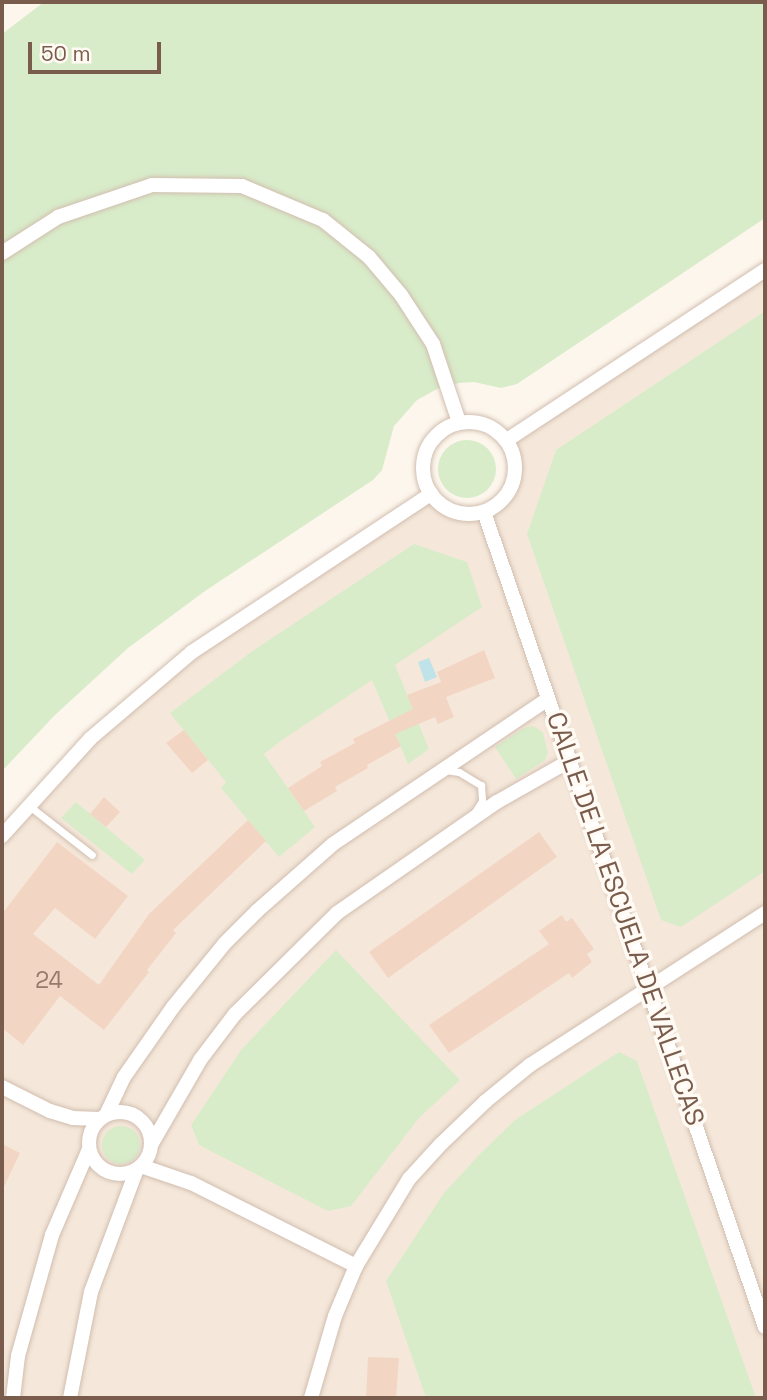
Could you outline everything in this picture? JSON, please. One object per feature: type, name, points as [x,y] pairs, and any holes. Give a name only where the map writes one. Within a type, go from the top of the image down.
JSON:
[{"type":"street","points":[[2,253],[58,217],[152,186],[242,186],[323,220],[369,257],[401,295],[433,344],[459,422]]},
{"type":"street","points":[[507,440],[765,270]]},
{"type":"street","points":[[459,422],[486,424],[507,440],[516,467],[514,481],[497,505],[484,512],[455,512],[441,505],[431,494],[424,473],[426,451],[434,438],[459,422]]},
{"type":"street","points":[[2,836],[27,805],[91,738],[192,652],[431,494]]},
{"type":"street","name":"CALLE DE LA ESCUELA DE VALLECAS","points":[[484,512],[765,1327]]},
{"type":"street","points":[[13,1398],[18,1356],[52,1235],[89,1147],[91,1131],[154,1032],[233,935],[333,844],[548,699]]},
{"type":"street","points":[[70,1398],[91,1292],[139,1167],[200,1060],[235,1014],[337,913],[469,821],[571,760]]},
{"type":"street","points":[[311,1398],[335,1316],[356,1266],[409,1179],[486,1101],[530,1065],[765,913]]},
{"type":"street","points":[[2,1087],[50,1111],[75,1129],[99,1166],[110,1172],[123,1174],[139,1167],[191,1183]]},
{"type":"street","points":[[50,1111],[73,1118],[102,1117],[116,1112],[135,1116],[147,1128],[151,1146],[166,1166],[191,1183],[356,1266]]},
{"type":"lane","points":[[444,770],[460,772],[481,785],[482,801],[469,821]]},
{"type":"lane","points":[[27,805],[92,855]]},
{"type":"shaded area","points":[[765,270],[765,1398],[2,1398],[2,836],[127,705],[431,494],[441,505],[455,512],[470,514],[497,505],[507,494],[516,467],[507,440]]},
{"type":"green space","points":[[44,2],[765,2],[765,218],[517,384],[501,388],[474,382],[459,383],[439,388],[417,400],[394,426],[382,470],[373,480],[205,591],[128,648],[55,715],[2,771],[2,34]]},
{"type":"green space","points":[[765,311],[765,871],[681,927],[661,920],[527,534],[556,450]]},
{"type":"green space","points":[[461,440],[473,440],[488,448],[496,463],[496,475],[488,490],[473,498],[461,498],[446,490],[438,475],[438,463],[446,448]]},
{"type":"green space","points":[[414,544],[467,562],[482,607],[395,665],[429,749],[408,764],[372,680],[282,740],[264,754],[315,827],[279,857],[221,788],[226,782],[170,713],[254,650]]},
{"type":"green space","points":[[534,726],[543,733],[548,753],[545,760],[516,779],[495,747],[524,728]]},
{"type":"green space","points":[[76,802],[145,860],[132,874],[61,818]]},
{"type":"green space","points":[[336,950],[460,1080],[419,1118],[351,1206],[328,1211],[199,1145],[191,1125],[241,1050]]},
{"type":"green space","points":[[619,1052],[637,1061],[756,1398],[426,1398],[386,1281],[444,1193],[480,1154],[515,1120]]},
{"type":"green space","points":[[121,1126],[135,1131],[140,1145],[135,1159],[121,1164],[107,1159],[102,1145],[107,1131]]},
{"type":"water","points":[[429,658],[437,677],[425,682],[418,662]]},
{"type":"building","points":[[484,650],[495,678],[446,697],[454,717],[438,724],[435,717],[395,734],[401,746],[367,765],[368,768],[335,787],[337,791],[304,811],[288,788],[322,766],[320,762],[355,743],[353,739],[413,709],[407,695],[441,682],[437,672]]},
{"type":"building","points":[[184,730],[208,760],[192,773],[166,743]]},
{"type":"building","points":[[104,797],[120,812],[106,827],[90,814]]},
{"type":"building","points":[[248,820],[266,841],[173,930],[176,933],[104,1030],[60,996],[23,1045],[2,1028],[2,914],[57,842],[128,896],[95,939],[55,908],[33,934],[99,985],[149,914]]},
{"type":"building","points":[[539,832],[557,857],[388,978],[369,952]]},
{"type":"building","points":[[562,915],[566,922],[572,918],[594,949],[587,954],[592,962],[572,978],[569,973],[449,1053],[429,1025],[549,944],[539,931]]},
{"type":"building","points":[[2,1144],[20,1153],[2,1191]]},
{"type":"building","points":[[368,1357],[399,1358],[396,1398],[366,1398]]}]
